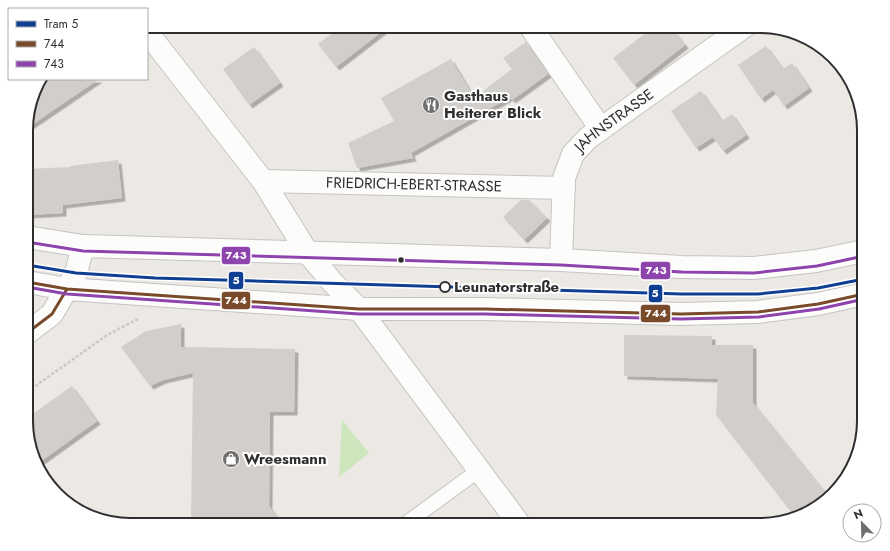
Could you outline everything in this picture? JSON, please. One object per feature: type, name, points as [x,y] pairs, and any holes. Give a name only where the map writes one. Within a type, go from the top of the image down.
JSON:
[{"type":"main road","points":[[148,33],[264,181],[306,252],[358,309],[515,518]]},
{"type":"main road","points":[[535,33],[601,129]]},
{"type":"main road","name":"JAHNSTRASSE","points":[[561,260],[564,178],[573,154],[588,138],[735,33]]},
{"type":"main road","name":"FRIEDRICH-EBERT-STRASSE","points":[[264,181],[564,188]]},
{"type":"main road","points":[[33,238],[83,246],[561,260],[682,267],[754,268],[816,261],[857,252]]},
{"type":"main road","points":[[33,328],[52,314],[76,273],[83,246]]},
{"type":"main road","points":[[33,283],[67,289],[358,309],[484,309],[696,314],[758,312],[818,304],[857,296]]},
{"type":"lane","points":[[414,518],[479,470]]},
{"type":"path","points":[[33,388],[107,336],[136,320],[143,318]]},
{"type":"green space","points":[[342,420],[369,453],[339,477]]},
{"type":"building","points":[[333,33],[380,33],[336,67],[318,44]]},
{"type":"building","points":[[646,33],[676,33],[685,45],[634,85],[613,58]]},
{"type":"building","points":[[526,42],[548,74],[512,100],[510,97],[411,153],[413,158],[357,168],[348,143],[394,121],[381,98],[451,59],[474,98],[512,69],[503,58]]},
{"type":"building","points":[[766,46],[783,69],[792,63],[809,88],[784,106],[773,90],[761,99],[738,65]]},
{"type":"building","points":[[254,47],[280,83],[249,105],[223,69]]},
{"type":"building","points":[[47,80],[98,80],[33,124],[36,105]]},
{"type":"building","points":[[701,91],[722,121],[732,114],[746,135],[723,151],[713,137],[696,148],[671,111]]},
{"type":"building","points":[[118,160],[122,198],[63,205],[63,213],[33,215],[33,169]]},
{"type":"building","points":[[521,200],[529,200],[547,218],[524,240],[503,217]]},
{"type":"building","name":"Wreesmann","points":[[181,324],[181,347],[295,349],[294,412],[270,412],[269,506],[278,518],[191,518],[193,373],[163,380],[150,386],[121,347],[146,331]]},
{"type":"building","points":[[624,335],[712,336],[712,345],[753,345],[753,403],[825,493],[814,502],[792,513],[716,415],[718,379],[624,376]]},
{"type":"building","points":[[72,386],[97,421],[42,461],[35,440],[33,414]]},
{"type":"tram line","name":"5","points":[[33,266],[76,273],[155,278],[682,294],[758,294],[818,288],[857,280]]},
{"type":"transit line","name":"743","points":[[33,243],[83,251],[561,265],[682,272],[754,273],[817,266],[857,257]]},
{"type":"transit line","name":"744","points":[[33,283],[67,289],[359,309],[485,309],[681,314],[758,312],[818,304],[857,296]]},
{"type":"transit line","name":"743","points":[[33,288],[67,294],[359,314],[485,314],[681,319],[759,317],[819,309],[857,301]]},
{"type":"transit line","name":"744","points":[[33,328],[52,314],[67,289]]},
{"type":"place","name":"Gasthaus Heiterer Blick","points":[[431,105]]},
{"type":"place","name":"Leunatorstraße","points":[[445,287]]},
{"type":"place","name":"Wreesmann","points":[[231,459]]}]
